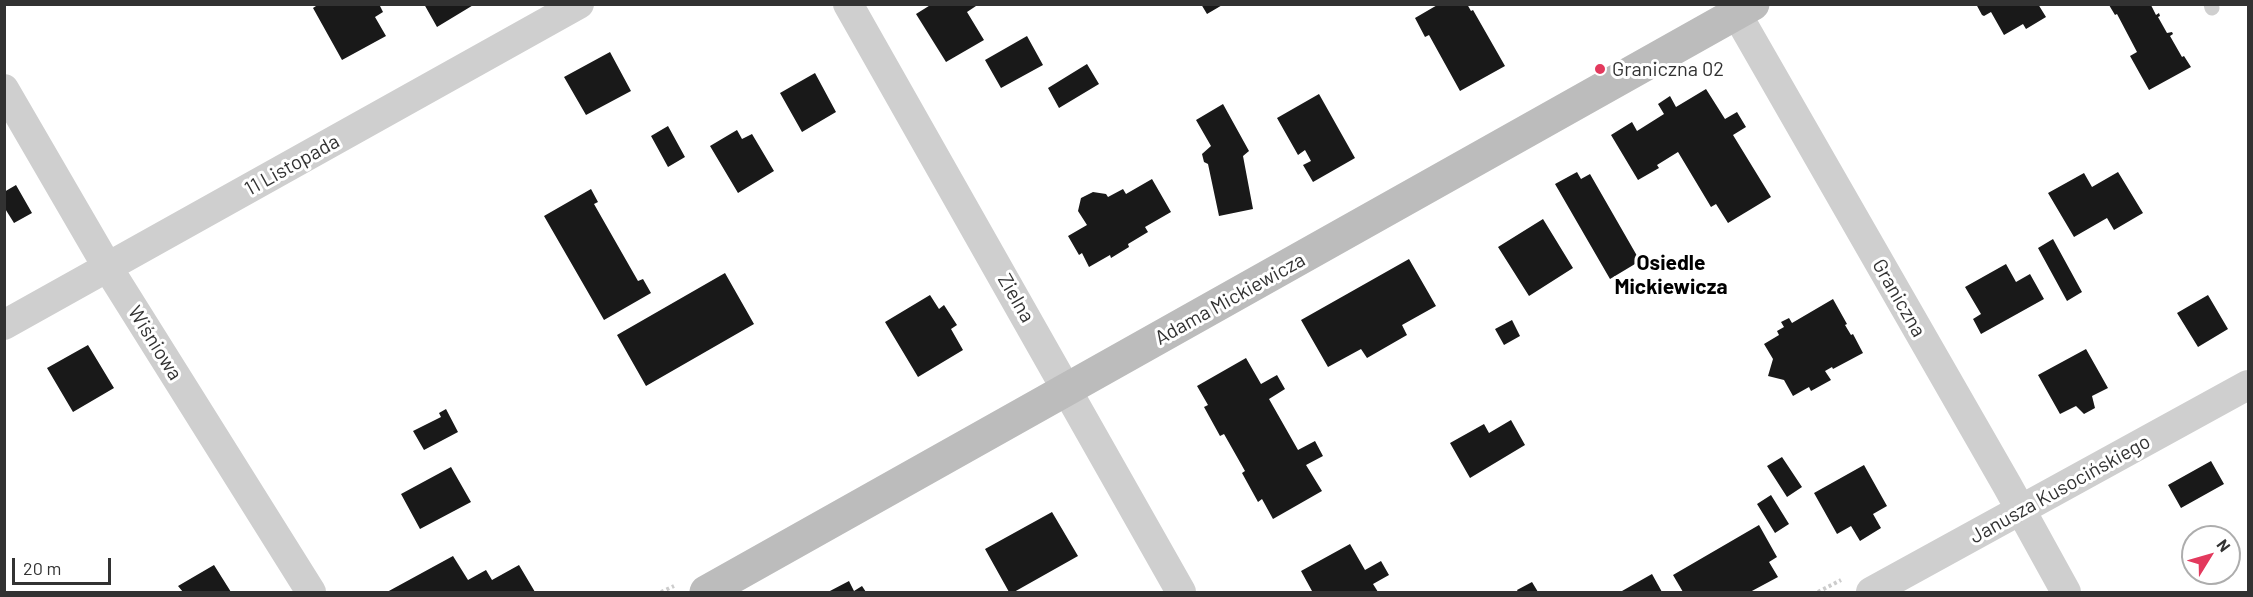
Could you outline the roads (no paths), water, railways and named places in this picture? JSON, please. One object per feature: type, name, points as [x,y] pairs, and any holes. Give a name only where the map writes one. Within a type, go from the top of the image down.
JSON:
[{"type":"street","name":"11 Listopada","points":[[4,326],[579,4]]},
{"type":"street","name":"Zielna","points":[[848,4],[1181,592]]},
{"type":"street","name":"Adama Mickiewicza","points":[[706,592],[1068,390],[1740,8]]},
{"type":"street","name":"Graniczna","points":[[1740,8],[2066,592]]},
{"type":"street","name":"Wiśniowa","points":[[4,89],[108,268],[310,592]]},
{"type":"street","name":"Janusza Kusocińskiego","points":[[1871,592],[2248,386]]},
{"type":"place","name":"Graniczna 02","points":[[1600,69]]},
{"type":"district","name":"Osiedle Mickiewicza","points":[[1671,275]]}]
